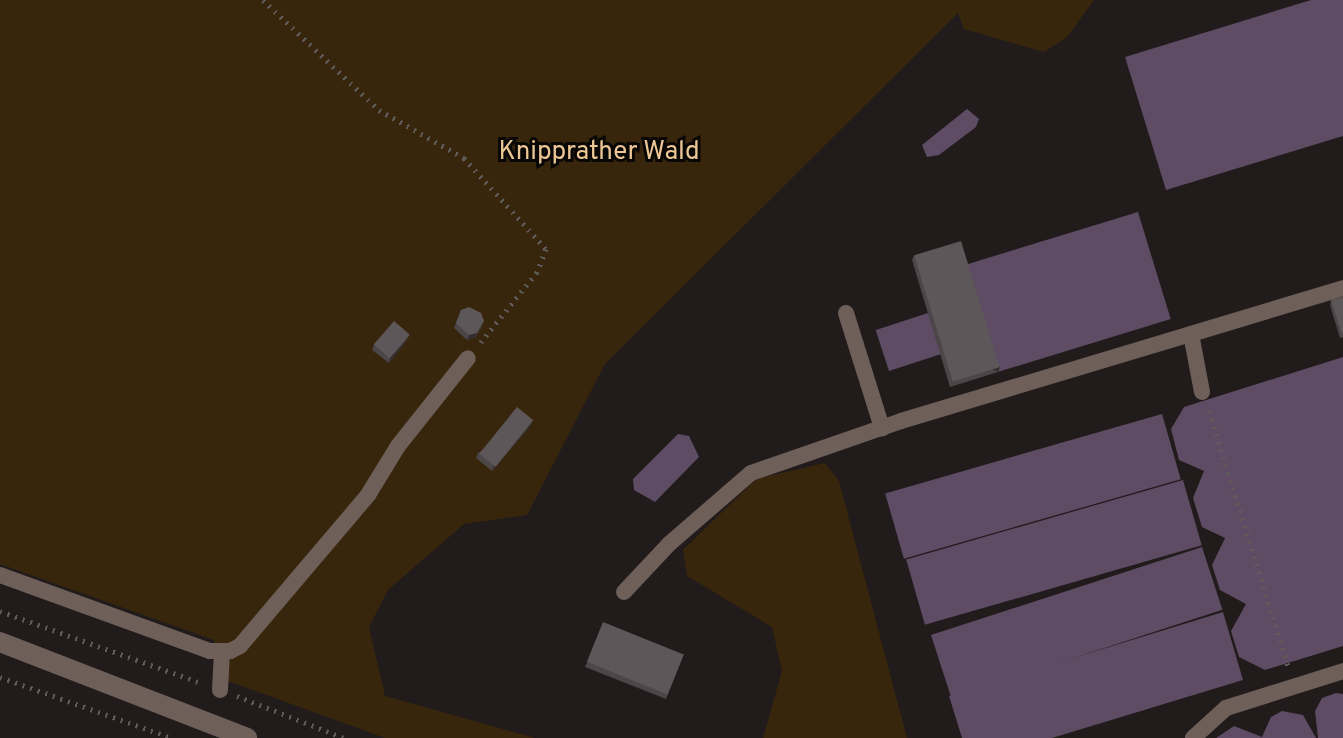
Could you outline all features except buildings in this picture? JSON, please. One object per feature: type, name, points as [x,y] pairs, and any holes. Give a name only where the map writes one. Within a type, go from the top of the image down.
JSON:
[{"type":"street","points":[[0,642],[247,738]]},
{"type":"lane","points":[[624,592],[669,544],[751,473],[882,428],[1343,288]]},
{"type":"lane","points":[[846,313],[882,428]]},
{"type":"lane","points":[[1191,334],[1204,394]]},
{"type":"lane","points":[[0,575],[222,652],[240,646],[368,495],[398,446],[468,358]]},
{"type":"lane","points":[[220,690],[222,652]]},
{"type":"lane","points":[[1193,738],[1226,708],[1343,671]]},
{"type":"path","points":[[263,0],[379,110],[464,158],[546,249],[537,272],[468,358]]},
{"type":"path","points":[[1204,394],[1288,666]]},
{"type":"path","points":[[0,611],[344,738]]},
{"type":"path","points":[[0,677],[172,738]]},
{"type":"green space","name":"Knipprather Wald","points":[[0,0],[1094,0],[1067,37],[1044,52],[964,29],[958,13],[605,364],[527,515],[464,524],[388,590],[369,627],[385,696],[535,738],[385,738],[222,679],[214,640],[0,564]]},
{"type":"green space","points":[[825,463],[839,481],[907,738],[763,738],[782,671],[772,627],[687,576],[683,550],[756,479]]},
{"type":"shaded area","points":[[1311,0],[1343,0],[1343,136],[1166,190],[1125,57]]},
{"type":"shaded area","points":[[967,109],[979,119],[976,127],[939,155],[927,157],[922,145]]},
{"type":"shaded area","points":[[1138,212],[1171,319],[999,372],[966,265]]},
{"type":"shaded area","points":[[928,313],[941,354],[889,371],[876,330]]},
{"type":"shaded area","points":[[1343,357],[1343,646],[1265,670],[1239,657],[1231,631],[1246,604],[1220,590],[1212,565],[1225,538],[1202,527],[1193,498],[1204,471],[1179,460],[1171,429],[1184,407]]},
{"type":"shaded area","points":[[1162,414],[1181,479],[904,559],[885,493]]},
{"type":"shaded area","points":[[678,434],[689,436],[699,457],[655,502],[634,490],[633,479]]},
{"type":"shaded area","points":[[1183,480],[1202,545],[925,625],[906,559]]},
{"type":"shaded area","points":[[1202,547],[1222,610],[951,698],[931,635]]},
{"type":"shaded area","points":[[1223,612],[1243,680],[1052,738],[962,738],[949,696]]},
{"type":"shaded area","points":[[1343,694],[1343,738],[1318,738],[1315,711],[1322,698]]},
{"type":"shaded area","points":[[1282,711],[1303,715],[1316,738],[1216,738],[1234,726],[1262,737],[1271,717]]}]
